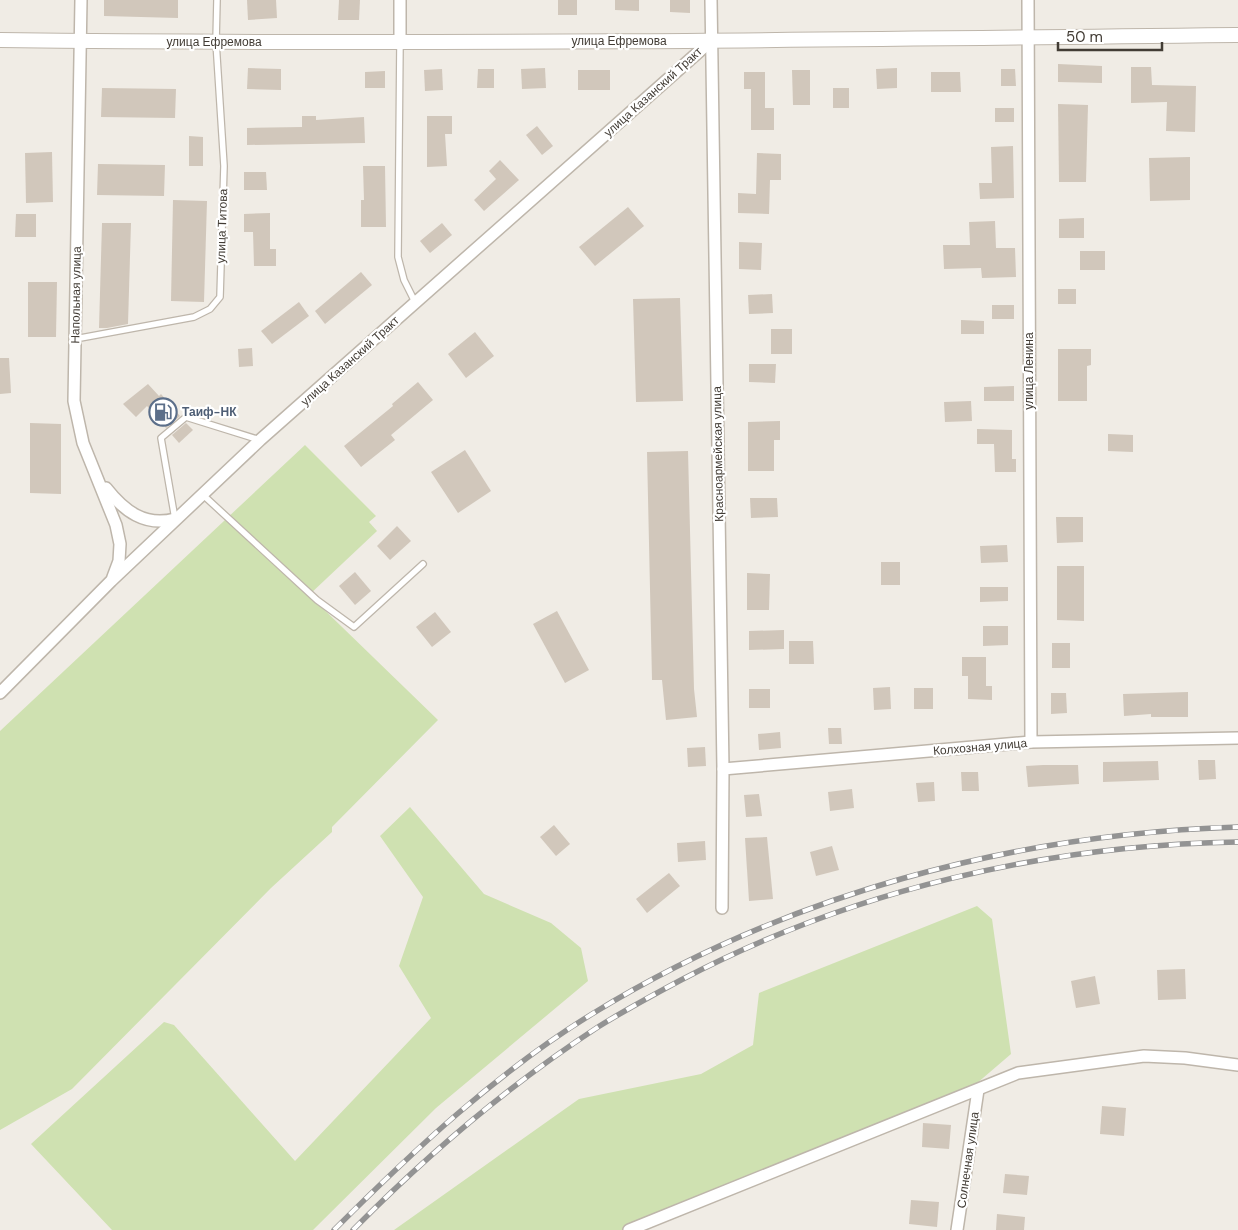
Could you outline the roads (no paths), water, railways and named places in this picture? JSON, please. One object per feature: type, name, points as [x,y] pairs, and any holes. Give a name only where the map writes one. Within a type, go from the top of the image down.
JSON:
[{"type":"street","name":"Напольная улица","points":[[81,0],[74,401],[77,424],[116,525],[120,544],[119,561],[111,581]]},
{"type":"street","points":[[400,0],[400,42]]},
{"type":"street","name":"Красноармейская улица","points":[[711,0],[723,769],[722,908]]},
{"type":"street","name":"улица Ленина","points":[[1028,0],[1031,742]]},
{"type":"street","name":"улица Ефремова","points":[[0,40],[216,42],[711,41],[1238,35]]},
{"type":"street","name":"улица Казанский Тракт","points":[[0,693],[111,581],[260,440],[711,41]]},
{"type":"street","points":[[98,479],[118,504],[133,515],[151,521],[176,519]]},
{"type":"street","name":"Колхозная улица","points":[[723,769],[1031,742],[1238,738]]},
{"type":"street","points":[[629,1230],[1018,1073],[1144,1056],[1185,1058],[1238,1065]]},
{"type":"street","name":"Солнечная улица","points":[[957,1230],[978,1090]]},
{"type":"lane","name":"улица Титова","points":[[75,339],[194,317],[210,310],[220,298],[224,166],[216,42],[217,0]]},
{"type":"lane","points":[[400,42],[398,257],[404,280],[416,302]]},
{"type":"lane","points":[[176,519],[161,438],[186,416],[260,440]]},
{"type":"lane","points":[[202,494],[317,600],[354,627],[423,564]]},
{"type":"railway","points":[[334,1230],[425,1142],[489,1087],[522,1062],[592,1014],[666,972],[743,936],[822,904],[903,879],[985,858],[1069,842],[1153,832],[1238,827]]},
{"type":"railway","points":[[353,1230],[410,1174],[470,1122],[565,1049],[639,1003],[746,948],[813,921],[881,898],[951,878],[1022,863],[1094,852],[1166,845],[1238,842]]},
{"type":"place","name":"Таиф-НК","points":[[163,412]]}]
